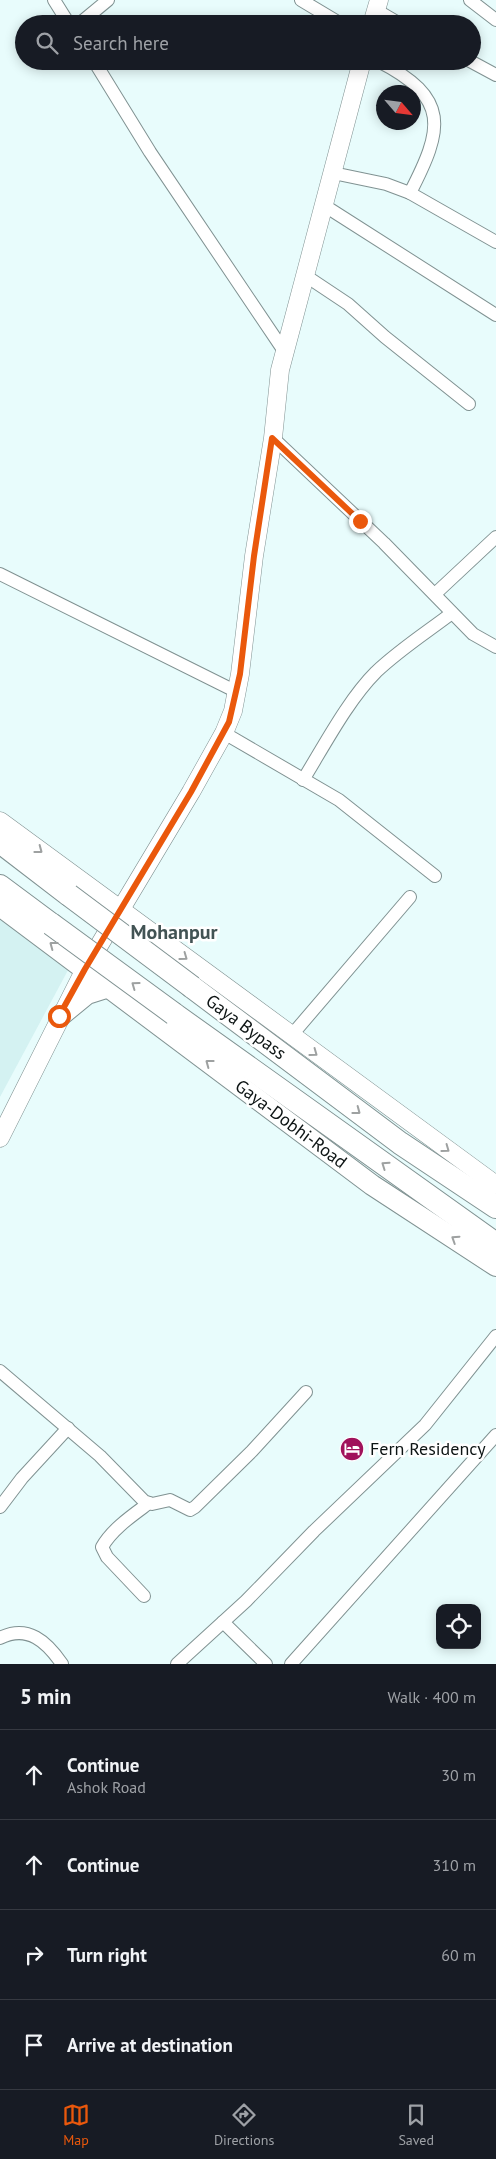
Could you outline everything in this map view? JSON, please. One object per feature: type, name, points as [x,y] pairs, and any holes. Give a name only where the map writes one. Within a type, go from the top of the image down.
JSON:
[{"type":"highway","name":"Gaya Bypass","points":[[0,842],[400,1143],[496,1207]]},
{"type":"highway","points":[[0,886],[174,1014],[496,1244]]},
{"type":"main road","name":"Gaya-Dobhi-Road","points":[[0,906],[372,1185],[496,1266]]},
{"type":"main road","points":[[59,1016],[88,994],[109,987]]},
{"type":"street","points":[[54,0],[63,15]]},
{"type":"street","points":[[90,15],[108,0]]},
{"type":"street","points":[[301,0],[326,15]]},
{"type":"street","points":[[470,0],[496,20]]},
{"type":"street","points":[[481,67],[496,76]]},
{"type":"street","points":[[100,70],[150,152],[284,351]]},
{"type":"street","points":[[0,1138],[59,1016],[88,972],[119,910],[191,792],[224,733],[232,711],[240,674],[254,556],[284,351],[325,206],[360,70]]},
{"type":"street","points":[[393,70],[413,82],[428,101],[434,116],[434,135],[427,159],[410,193]]},
{"type":"street","points":[[333,174],[386,184],[410,193],[491,241],[496,242]]},
{"type":"street","points":[[325,206],[496,315]]},
{"type":"street","points":[[306,276],[348,304],[469,404]]},
{"type":"street","points":[[272,438],[435,594],[473,634],[496,647]]},
{"type":"street","points":[[435,594],[496,537]]},
{"type":"street","points":[[0,574],[236,692]]},
{"type":"street","points":[[303,780],[334,729],[369,680],[390,660],[452,613]]},
{"type":"street","points":[[224,733],[339,800],[435,876]]},
{"type":"street","points":[[0,820],[291,1036],[493,1178]]},
{"type":"street","points":[[291,1036],[410,896]]},
{"type":"street","points":[[176,1664],[223,1622],[314,1531],[425,1425],[496,1336]]},
{"type":"street","points":[[0,1371],[68,1428],[149,1504]]},
{"type":"street","points":[[144,1596],[107,1557],[102,1547],[128,1519],[149,1504],[170,1500],[192,1509],[252,1451],[306,1392]]},
{"type":"street","points":[[0,1507],[22,1478],[68,1428]]},
{"type":"street","points":[[290,1664],[496,1435]]},
{"type":"street","points":[[223,1622],[266,1664]]},
{"type":"street","points":[[0,1638],[16,1633],[27,1633],[37,1637],[49,1645],[62,1664]]},
{"type":"shaded area","points":[[0,906],[74,959],[0,1097]]},
{"type":"place","name":"Fern Residency","points":[[352,1449]]},
{"type":"district","name":"Mohanpur","points":[[174,932]]},
{"type":"route","points":[[59,1016],[142,871],[191,792],[229,722],[240,674],[254,556],[272,438],[360,521]]}]
